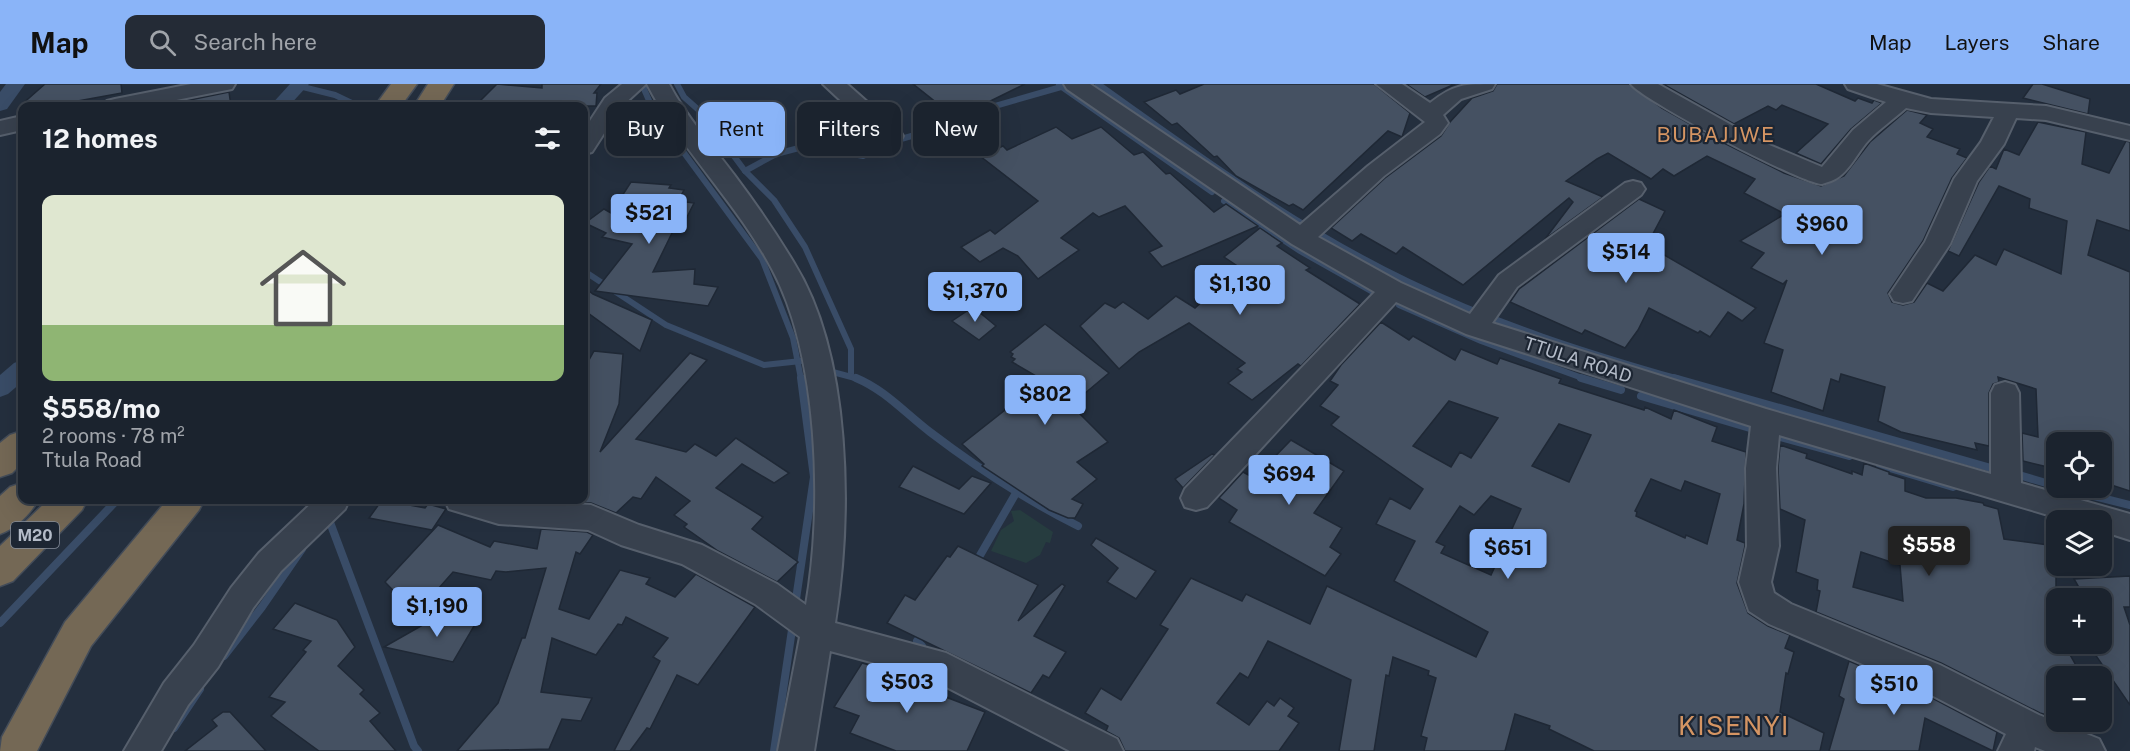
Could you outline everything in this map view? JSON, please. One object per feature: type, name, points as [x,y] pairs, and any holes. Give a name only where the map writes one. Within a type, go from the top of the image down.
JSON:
[{"type":"highway","points":[[391,102],[404,84]]},
{"type":"highway","points":[[430,102],[441,84]]},
{"type":"highway","points":[[451,102],[453,84]]},
{"type":"highway","points":[[0,463],[18,447]]},
{"type":"highway","name":"M20","points":[[0,519],[18,501]]},
{"type":"highway","name":"M20","points":[[0,570],[66,504]]},
{"type":"highway","points":[[16,751],[78,634],[183,504]]},
{"type":"street","points":[[129,102],[172,90],[224,84]]},
{"type":"street","points":[[588,141],[614,103],[635,84]]},
{"type":"street","points":[[658,84],[672,111],[727,182],[784,267],[805,313],[824,390],[830,497],[825,586],[819,633],[796,751]]},
{"type":"street","points":[[834,84],[854,102]]},
{"type":"street","name":"TTULA ROAD","points":[[1075,84],[1301,238],[1392,290],[1475,327],[1766,420],[2130,527]]},
{"type":"street","points":[[1301,238],[1376,171],[1437,123],[1431,114],[1387,84]]},
{"type":"street","points":[[1431,114],[1453,94],[1484,84]]},
{"type":"street","points":[[1642,84],[1721,129],[1796,167],[1822,176],[1830,173],[1861,135],[1902,100]]},
{"type":"street","points":[[1856,84],[1902,100],[1942,107],[2046,112],[2130,133]]},
{"type":"street","points":[[1903,294],[1937,244],[1966,179],[1992,144],[2008,111]]},
{"type":"street","points":[[0,128],[18,124]]},
{"type":"street","points":[[1475,327],[1508,281],[1633,189]]},
{"type":"street","points":[[1196,498],[1392,290]]},
{"type":"street","points":[[2005,393],[2006,491]]},
{"type":"street","points":[[1766,420],[1761,468],[1763,546],[1760,570],[1755,582],[1760,601],[1780,614],[1946,685],[2021,739],[2087,751]]},
{"type":"street","points":[[141,751],[176,694],[206,656],[242,598],[270,562],[330,504]]},
{"type":"street","points":[[474,504],[499,511],[591,518],[632,536],[691,554],[766,594],[819,633],[934,664],[1106,751]]},
{"type":"green space","points":[[1020,510],[1053,532],[1050,543],[1046,542],[1040,555],[1026,563],[991,551],[1001,530],[1014,521],[1011,511]]},
{"type":"building","points":[[45,84],[121,84],[122,93],[72,102],[25,102]]},
{"type":"building","points":[[497,84],[542,88],[542,84],[601,84],[594,93],[597,93],[596,106],[588,106],[588,102],[479,102]]},
{"type":"building","points":[[913,84],[1025,84],[988,102],[936,102]]},
{"type":"building","points":[[1204,84],[1374,84],[1410,113],[1402,137],[1388,131],[1303,210],[1293,204],[1289,206],[1236,176],[1217,156],[1214,157],[1177,123],[1172,125],[1144,102],[1176,90],[1180,94]]},
{"type":"building","points":[[1406,84],[1455,84],[1425,97]]},
{"type":"building","points":[[1497,84],[1629,84],[1662,108],[1722,142],[1784,173],[1821,186],[1844,176],[1870,142],[1907,110],[1927,115],[1920,123],[1933,129],[1927,137],[1960,149],[1957,154],[1967,158],[1952,178],[1923,241],[1888,293],[1892,302],[1903,305],[1914,302],[1927,283],[1943,291],[1975,255],[1996,265],[2004,249],[2061,274],[2067,221],[2029,208],[2030,199],[1999,186],[1959,256],[1948,251],[1979,182],[1990,166],[1996,169],[2004,149],[2019,155],[2038,122],[2086,132],[2082,164],[2109,173],[2126,141],[2130,142],[2130,231],[2097,220],[2088,255],[2130,272],[2130,491],[2112,485],[2112,432],[2046,432],[2046,467],[2023,461],[2022,433],[2038,437],[2036,389],[1998,377],[1999,382],[1993,384],[1989,393],[1989,446],[1975,443],[1977,450],[1901,432],[1878,421],[1885,387],[1841,374],[1839,382],[1831,379],[1823,411],[1771,392],[1783,350],[1764,343],[1787,280],[1783,284],[1751,268],[1764,253],[1740,241],[1785,214],[1744,193],[1755,179],[1707,156],[1674,176],[1663,169],[1651,179],[1608,153],[1566,181],[1603,197],[1545,239],[1573,202],[1569,198],[1463,285],[1403,247],[1396,254],[1361,234],[1352,241],[1331,228],[1385,178],[1441,136],[1450,122],[1472,98],[1493,91]]},
{"type":"building","points":[[1663,84],[1816,84],[1855,101],[1858,98],[1872,103],[1874,100],[1882,103],[1851,129],[1821,164],[1796,153],[1828,124],[1782,105],[1776,110],[1768,106],[1734,124]]},
{"type":"building","points":[[2033,84],[2042,84],[2090,99],[2088,114],[2023,98]]},
{"type":"building","points":[[229,92],[230,102],[180,102]]},
{"type":"building","points":[[1056,127],[1072,139],[1101,127],[1134,155],[1143,152],[1166,174],[1170,173],[1214,212],[1226,204],[1258,226],[1162,267],[1149,252],[1162,246],[1125,206],[1099,217],[1093,213],[1061,238],[1079,250],[1038,279],[1018,256],[1003,248],[980,262],[961,247],[990,230],[995,234],[1038,201],[980,156],[999,156],[999,148],[1003,146],[1007,150]]},
{"type":"building","points":[[631,182],[671,185],[669,188],[684,190],[678,201],[694,203],[680,231],[673,231],[653,272],[695,269],[694,284],[718,287],[708,306],[595,291],[632,244],[602,237],[606,233],[588,224],[588,221],[604,209],[611,213]]},
{"type":"building","points":[[1639,199],[1665,211],[1647,245],[1756,308],[1742,321],[1728,312],[1710,337],[1649,308],[1638,330],[1625,348],[1585,330],[1582,334],[1510,302],[1519,289]]},
{"type":"building","points":[[1260,228],[1282,243],[1277,246],[1310,268],[1306,270],[1360,304],[1301,366],[1298,364],[1252,400],[1228,383],[1242,372],[1237,369],[1245,363],[1189,323],[1139,352],[1119,369],[1080,326],[1105,303],[1115,308],[1123,302],[1148,319],[1176,296],[1195,308],[1239,267],[1224,257]]},
{"type":"building","points":[[588,290],[652,320],[640,351],[588,313]]},
{"type":"building","points":[[973,307],[996,326],[979,340],[952,321]]},
{"type":"building","points":[[1381,322],[1409,340],[1413,336],[1455,360],[1461,349],[1497,364],[1500,358],[1561,379],[1559,383],[1644,410],[1645,407],[1671,419],[1674,410],[1717,427],[1712,441],[1746,452],[1744,504],[1737,540],[1745,543],[1745,546],[1737,583],[1748,613],[1768,626],[1790,635],[1785,648],[1794,652],[1788,674],[1786,673],[1780,712],[1824,733],[1820,751],[1594,751],[1549,729],[1550,726],[1515,714],[1505,751],[1424,751],[1427,738],[1421,736],[1436,678],[1428,675],[1429,671],[1393,657],[1389,676],[1386,675],[1374,751],[1339,751],[1351,680],[1268,641],[1248,678],[1240,673],[1217,703],[1249,725],[1267,701],[1274,706],[1280,698],[1294,708],[1288,716],[1299,723],[1279,751],[1125,751],[1119,738],[1106,731],[1108,726],[1085,713],[1101,688],[1121,700],[1168,629],[1160,625],[1191,578],[1242,601],[1246,594],[1310,624],[1327,586],[1476,657],[1488,632],[1394,581],[1415,541],[1376,524],[1390,498],[1410,509],[1423,489],[1331,425],[1339,417],[1320,406],[1338,385],[1330,381],[1341,365]],"holes":[[[1449,401],[1498,418],[1471,458],[1460,452],[1451,467],[1413,446]],[[1559,424],[1591,435],[1569,482],[1532,466]],[[1651,479],[1681,491],[1685,481],[1720,494],[1707,544],[1686,535],[1685,538],[1636,516],[1635,511]],[[1491,496],[1521,509],[1491,575],[1441,553],[1445,546],[1436,542],[1460,506],[1474,515]]]},
{"type":"building","points":[[1045,324],[1109,373],[1071,405],[1108,442],[1077,462],[1097,479],[1072,499],[1083,504],[1075,518],[1068,518],[1049,510],[982,466],[984,464],[962,444],[1043,380],[1012,362],[1015,359],[1011,357],[1013,354],[1010,352]]},
{"type":"building","points":[[594,351],[623,354],[619,404],[600,452],[690,353],[707,360],[636,439],[686,452],[695,444],[716,456],[736,438],[789,473],[774,483],[742,464],[716,488],[763,517],[752,529],[798,562],[777,582],[718,551],[684,527],[687,524],[674,515],[690,501],[656,477],[641,499],[633,497],[616,513],[588,503],[588,362]]},
{"type":"building","points":[[1291,440],[1344,471],[1314,513],[1342,528],[1330,547],[1341,554],[1325,576],[1229,522],[1237,510],[1219,498],[1243,472],[1254,478]]},
{"type":"building","points":[[1780,445],[1807,454],[1806,458],[1852,474],[1852,471],[1862,475],[1864,463],[1889,472],[1889,474],[1905,479],[1905,491],[1926,498],[1956,498],[1983,503],[1998,509],[2004,539],[2046,545],[2046,576],[2056,576],[2056,588],[2046,588],[2046,654],[2070,654],[2076,666],[2046,666],[2046,715],[1941,663],[1816,612],[1820,591],[1817,590],[1818,580],[1796,572],[1805,520],[1780,509],[1778,468]],"holes":[[[1861,552],[1900,565],[1903,601],[1853,587]]]},
{"type":"building","points":[[1212,454],[1215,455],[1183,488],[1175,479]]},
{"type":"building","points":[[913,466],[959,489],[972,476],[991,483],[964,514],[899,487]]},
{"type":"building","points":[[379,504],[404,504],[425,508],[428,504],[446,509],[432,530],[369,518]]},
{"type":"building","points":[[438,525],[490,547],[494,541],[537,549],[541,529],[587,532],[593,535],[580,554],[576,552],[559,609],[589,619],[620,570],[650,578],[646,584],[675,597],[696,574],[755,607],[698,685],[677,675],[650,729],[647,728],[630,751],[614,751],[660,661],[653,657],[668,638],[626,617],[622,625],[618,624],[596,655],[552,638],[541,692],[592,698],[581,721],[562,719],[549,749],[457,751],[498,703],[522,638],[525,638],[546,568],[496,571],[491,580],[453,572],[416,614],[385,582]]},
{"type":"building","points":[[1096,538],[1156,571],[1136,599],[1107,582],[1118,568],[1091,545]]},
{"type":"building","points":[[958,546],[1038,585],[1018,621],[1062,584],[1065,586],[1034,636],[1066,652],[1049,678],[1043,675],[1031,693],[887,623],[905,595],[915,600],[947,556],[950,557]]},
{"type":"building","points":[[2130,576],[2130,607],[2124,607],[2130,625],[2130,705],[2112,679],[2112,666],[2103,666],[2095,654],[2112,654],[2112,588],[2079,588],[2074,579]]},
{"type":"building","points":[[295,603],[337,620],[355,647],[338,666],[364,690],[360,694],[380,713],[370,721],[396,751],[319,751],[271,716],[285,702],[269,697],[306,652],[303,650],[311,641],[273,629]]},
{"type":"building","points":[[442,614],[477,621],[453,662],[384,647]]},
{"type":"building","points":[[1849,661],[1915,689],[1997,732],[1993,751],[1925,718],[1919,751],[1829,751],[1844,699],[1839,696]]},
{"type":"building","points":[[862,663],[899,673],[896,678],[985,712],[967,751],[896,751],[850,733],[859,716],[834,707]]},
{"type":"building","points":[[223,712],[230,712],[266,751],[185,751],[217,726],[212,720]]},
{"type":"waterway","points":[[0,105],[16,84]]},
{"type":"waterway","points":[[283,102],[300,84]]},
{"type":"waterway","points":[[645,84],[644,89],[654,112],[762,259],[793,338],[798,361]]},
{"type":"waterway","points":[[677,84],[684,97],[702,113],[745,171]]},
{"type":"waterway","points":[[1098,84],[1288,215],[1409,282],[1508,324],[1610,359],[1679,379]]},
{"type":"waterway","points":[[1059,85],[1212,192]]},
{"type":"waterway","points":[[299,86],[335,95],[350,102]]},
{"type":"waterway","points":[[745,171],[776,154],[799,148],[822,148],[863,156],[894,141],[929,131],[957,117],[1061,87]]},
{"type":"waterway","points":[[745,171],[774,200],[805,247],[851,349],[851,375]]},
{"type":"waterway","points":[[1224,201],[1300,251],[1378,295]]},
{"type":"waterway","points":[[588,274],[666,325],[764,365],[798,361]]},
{"type":"waterway","points":[[1399,305],[1481,341],[1585,379]]},
{"type":"waterway","points":[[798,361],[801,379]]},
{"type":"waterway","points":[[825,370],[857,378]]},
{"type":"waterway","points":[[0,388],[18,372]]},
{"type":"waterway","points":[[795,606],[814,477],[801,378]]},
{"type":"waterway","points":[[857,378],[886,395],[930,432],[983,470],[1020,494],[1078,526]]},
{"type":"waterway","points":[[1581,378],[1621,390]]},
{"type":"waterway","points":[[1674,378],[1998,470]]},
{"type":"waterway","points":[[1641,396],[1760,431]]},
{"type":"waterway","points":[[1770,434],[1849,456]]},
{"type":"waterway","points":[[1880,465],[1953,487]]},
{"type":"waterway","points":[[2019,475],[2046,483]]},
{"type":"waterway","points":[[975,564],[1016,493]]},
{"type":"waterway","points":[[2102,498],[2130,505]]},
{"type":"waterway","points":[[0,623],[113,504]]},
{"type":"waterway","points":[[328,517],[414,746],[418,751]]},
{"type":"waterway","points":[[224,656],[262,607],[302,549]]},
{"type":"waterway","points":[[774,751],[793,623]]},
{"type":"waterway","points":[[922,646],[917,641],[924,633]]},
{"type":"waterway","points":[[174,728],[200,689]]},
{"type":"district","name":"BUBAJJWE","points":[[1716,135]]},
{"type":"district","name":"KISENYI","points":[[1734,726]]}]
